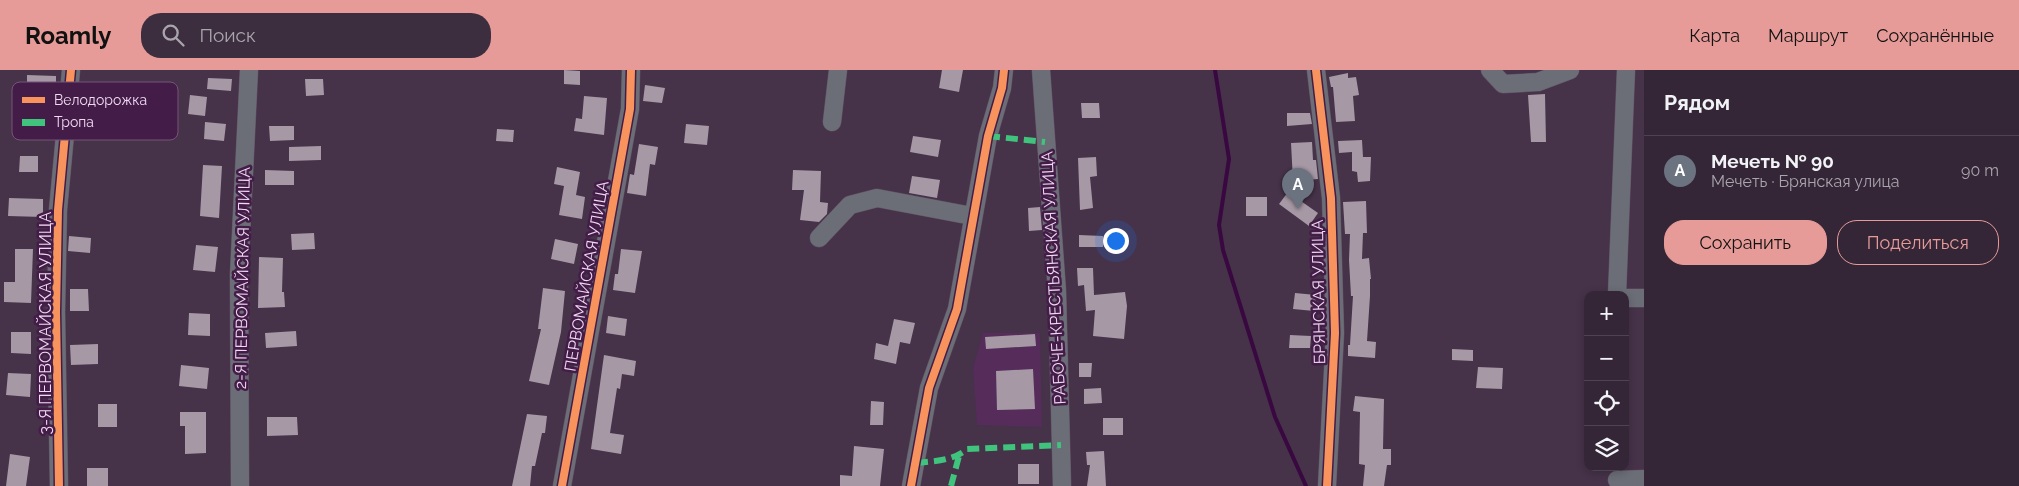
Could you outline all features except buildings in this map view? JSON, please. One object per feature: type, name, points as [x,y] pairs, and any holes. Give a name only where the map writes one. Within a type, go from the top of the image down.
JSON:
[{"type":"street","name":"2-Я ПЕРВОМАЙСКАЯ УЛИЦА","points":[[240,486],[239,275],[249,70]]},
{"type":"street","name":"ПЕРВОМАЙСКАЯ УЛИЦА","points":[[562,486],[630,109],[631,70]]},
{"type":"street","points":[[832,122],[838,70]]},
{"type":"street","points":[[911,486],[929,388],[957,310],[972,216],[988,136],[1002,88],[1004,70]]},
{"type":"street","name":"РАБОЧЕ-КРЕСТЬЯНСКАЯ УЛИЦА","points":[[1041,70],[1057,291],[1062,486]]},
{"type":"street","name":"БРЯНСКАЯ УЛИЦА","points":[[1316,70],[1331,198],[1335,333],[1329,485]]},
{"type":"street","points":[[1490,70],[1503,84],[1538,82],[1570,70]]},
{"type":"street","points":[[1617,291],[1626,70]]},
{"type":"street","name":"3-Я ПЕРВОМАЙСКАЯ УЛИЦА","points":[[59,486],[56,312],[58,210],[64,140]]},
{"type":"street","points":[[819,238],[850,204],[877,198],[972,216]]},
{"type":"street","points":[[1629,298],[1644,298]]},
{"type":"street","points":[[1617,478],[1644,479]]},
{"type":"shaded area","points":[[983,333],[1040,333],[1042,427],[977,425],[973,368]]},
{"type":"waterway","points":[[1215,70],[1229,159],[1219,225],[1223,250],[1275,417],[1306,486]]},
{"type":"marked path","points":[[988,136],[1045,142]]},
{"type":"marked path","points":[[916,463],[949,458],[967,449],[1061,445]]},
{"type":"marked path","points":[[951,486],[959,456]]},
{"type":"cycle path","points":[[70,82],[71,70]]},
{"type":"cycle path","points":[[562,486],[630,109],[631,70]]},
{"type":"cycle path","points":[[911,486],[929,388],[957,309],[988,136],[1002,88],[1004,70]]},
{"type":"cycle path","points":[[1316,70],[1331,198],[1335,333],[1327,486]]},
{"type":"cycle path","points":[[59,486],[56,312],[58,210],[64,140]]},
{"type":"place","name":"Мечеть № 90","points":[[1298,209]]}]
